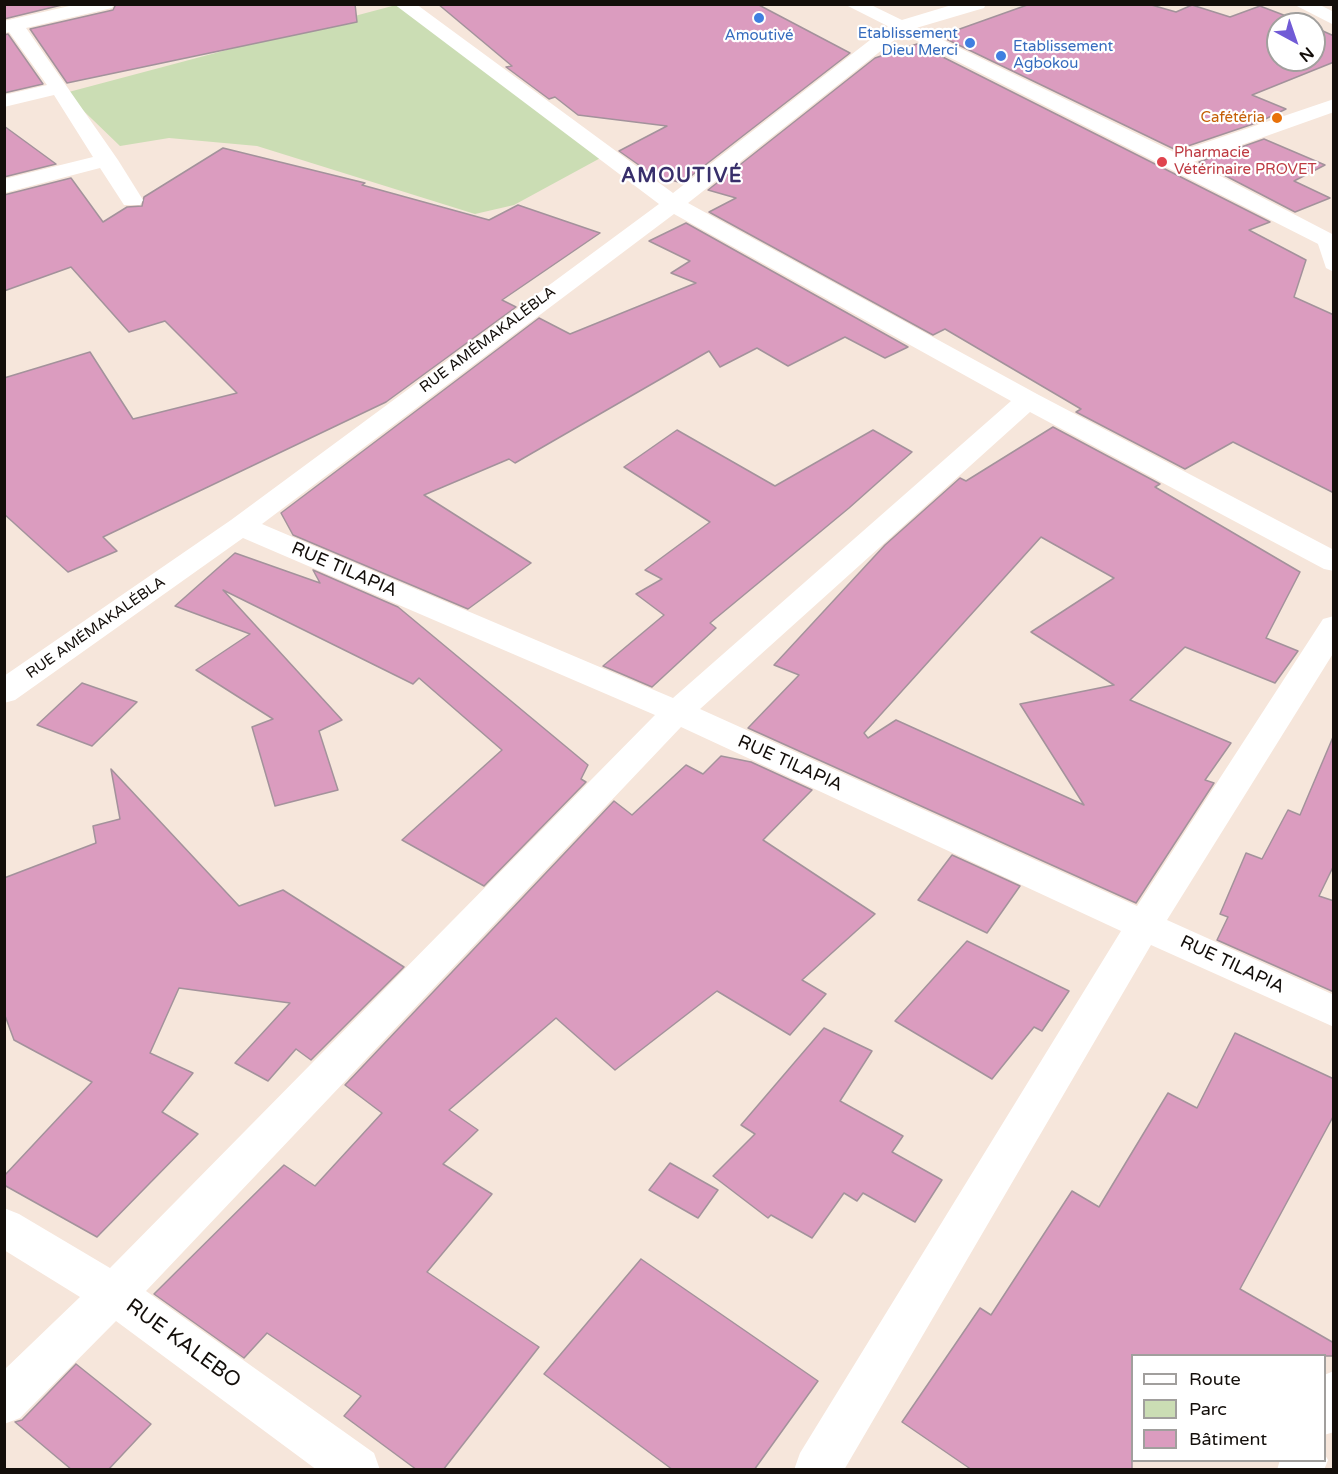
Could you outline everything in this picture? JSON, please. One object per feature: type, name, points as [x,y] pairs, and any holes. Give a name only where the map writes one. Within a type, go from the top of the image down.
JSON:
[{"type":"main road","points":[[105,4],[71,8],[9,26],[59,88],[132,200]]},
{"type":"main road","points":[[403,4],[673,204],[1028,400],[1334,562]]},
{"type":"main road","points":[[853,4],[1174,160],[1329,243]]},
{"type":"main road","name":"RUE AMÉMAKALÉBLA","points":[[4,692],[241,526],[673,204],[899,27],[976,4]]},
{"type":"main road","points":[[1302,4],[1334,19]]},
{"type":"main road","points":[[4,101],[59,88]]},
{"type":"main road","points":[[1174,160],[1334,105]]},
{"type":"main road","points":[[4,186],[107,160]]},
{"type":"main road","points":[[4,1402],[114,1294],[677,712],[1028,400]]},
{"type":"main road","name":"RUE TILAPIA","points":[[241,526],[677,712],[1334,1012]]},
{"type":"main road","points":[[818,1470],[1144,925],[1334,626]]},
{"type":"main road","name":"RUE KALEBO","points":[[4,1227],[114,1294],[357,1470]]},
{"type":"main road","points":[[1326,1409],[1334,1393]]},
{"type":"lane","points":[[1329,243],[1334,268]]},
{"type":"green space","points":[[396,5],[606,155],[514,205],[475,214],[257,146],[169,138],[120,146],[65,93]]},
{"type":"building","points":[[4,4],[66,4],[4,19]]},
{"type":"building","points":[[116,4],[355,4],[357,22],[67,83],[30,29],[113,10]]},
{"type":"building","points":[[438,4],[757,4],[850,53],[682,183],[653,175],[619,151],[667,126],[578,115],[555,97],[549,99],[506,67],[512,66]]},
{"type":"building","points":[[1030,4],[1148,4],[1176,12],[1192,5],[1230,17],[1260,6],[1276,12],[1266,12],[1266,72],[1309,72],[1252,95],[1286,109],[1259,122],[1176,150],[940,36]]},
{"type":"building","points":[[1326,32],[1334,36],[1334,62],[1326,65]]},
{"type":"building","points":[[8,34],[43,84],[4,93],[4,35]]},
{"type":"building","points":[[917,44],[1270,222],[1249,230],[1306,260],[1294,297],[1334,315],[1334,493],[1233,442],[1185,469],[1076,412],[1081,409],[945,329],[933,335],[709,212],[736,198],[708,190],[875,58]]},
{"type":"building","points":[[4,126],[56,164],[4,177]]},
{"type":"building","points":[[1264,139],[1325,165],[1294,181],[1330,198],[1295,212],[1199,162]]},
{"type":"building","points":[[223,148],[365,183],[362,185],[489,220],[518,205],[600,233],[502,300],[516,307],[386,402],[103,537],[117,551],[68,572],[4,514],[4,378],[90,352],[133,419],[237,393],[165,321],[129,332],[71,267],[4,291],[4,195],[71,178],[103,222],[127,207],[142,206],[144,197]]},
{"type":"building","points":[[686,223],[908,347],[885,358],[845,337],[788,366],[757,348],[720,367],[709,351],[515,463],[509,459],[424,495],[531,563],[468,609],[293,535],[281,513],[539,318],[570,334],[696,283],[671,273],[690,261],[649,241]]},
{"type":"building","points":[[1053,427],[1160,484],[1155,487],[1300,572],[1266,638],[1298,651],[1275,683],[1185,647],[1130,700],[1231,743],[1205,780],[1214,783],[1136,903],[748,728],[799,675],[774,665],[885,545],[960,478],[966,481]],"holes":[[[1041,537],[1114,578],[1031,632],[1114,685],[1020,704],[1084,805],[896,720],[868,738],[864,733]]]},
{"type":"building","points":[[677,430],[775,486],[873,430],[912,452],[849,508],[710,623],[716,628],[652,687],[603,666],[664,615],[636,594],[662,579],[645,570],[710,522],[624,467]]},
{"type":"building","points":[[235,553],[320,583],[313,570],[398,607],[588,765],[581,779],[586,782],[484,886],[402,840],[502,750],[419,678],[413,684],[223,590],[342,720],[319,731],[338,790],[275,806],[252,727],[273,719],[196,670],[250,634],[175,606]]},
{"type":"building","points":[[82,683],[137,702],[92,746],[37,725]]},
{"type":"building","points":[[1333,737],[1334,865],[1319,896],[1334,901],[1334,992],[1217,940],[1228,917],[1220,914],[1246,853],[1262,859],[1288,810],[1300,815]]},
{"type":"building","points":[[721,756],[751,762],[812,790],[763,840],[875,914],[802,980],[826,994],[790,1035],[717,991],[615,1070],[556,1018],[449,1110],[478,1130],[443,1164],[492,1194],[427,1272],[539,1347],[443,1470],[417,1470],[344,1416],[361,1396],[267,1333],[244,1358],[154,1294],[284,1165],[315,1186],[382,1113],[345,1085],[614,801],[632,815],[686,765],[703,774]]},
{"type":"building","points":[[111,769],[239,906],[283,890],[404,967],[311,1060],[296,1049],[268,1081],[235,1063],[290,1003],[179,988],[150,1053],[193,1073],[162,1112],[198,1134],[97,1237],[4,1185],[4,1176],[92,1082],[14,1040],[4,1013],[4,878],[96,843],[93,826],[120,819]]},
{"type":"building","points":[[952,855],[1020,886],[987,933],[918,900]]},
{"type":"building","points":[[967,941],[1069,991],[1042,1031],[1034,1027],[992,1079],[895,1021]]},
{"type":"building","points":[[824,1028],[872,1051],[840,1101],[903,1136],[892,1152],[942,1180],[915,1222],[863,1193],[857,1201],[844,1193],[812,1238],[771,1215],[768,1218],[713,1176],[755,1134],[741,1125]]},
{"type":"building","points":[[1235,1033],[1334,1079],[1334,1115],[1240,1289],[1334,1343],[1334,1356],[1326,1356],[1326,1354],[1131,1354],[1132,1470],[972,1470],[902,1422],[980,1308],[991,1315],[1072,1191],[1099,1207],[1168,1093],[1197,1108]]},
{"type":"building","points":[[670,1163],[718,1190],[698,1218],[649,1190]]},
{"type":"building","points":[[641,1259],[818,1381],[754,1470],[673,1470],[544,1374]]},
{"type":"building","points":[[76,1364],[151,1424],[108,1470],[72,1470],[15,1422],[22,1420]]},
{"type":"place","name":"Amoutivé","points":[[759,18]]},
{"type":"place","name":"Etablissement Dieu Merci","points":[[970,43]]},
{"type":"place","name":"Etablissement Agbokou","points":[[1001,56]]},
{"type":"place","name":"Cafétéria","points":[[1277,118]]},
{"type":"place","name":"Pharmacie Vétérinaire PROVET","points":[[1162,162]]},
{"type":"district","name":"AMOUTIVÉ","points":[[682,177]]}]
